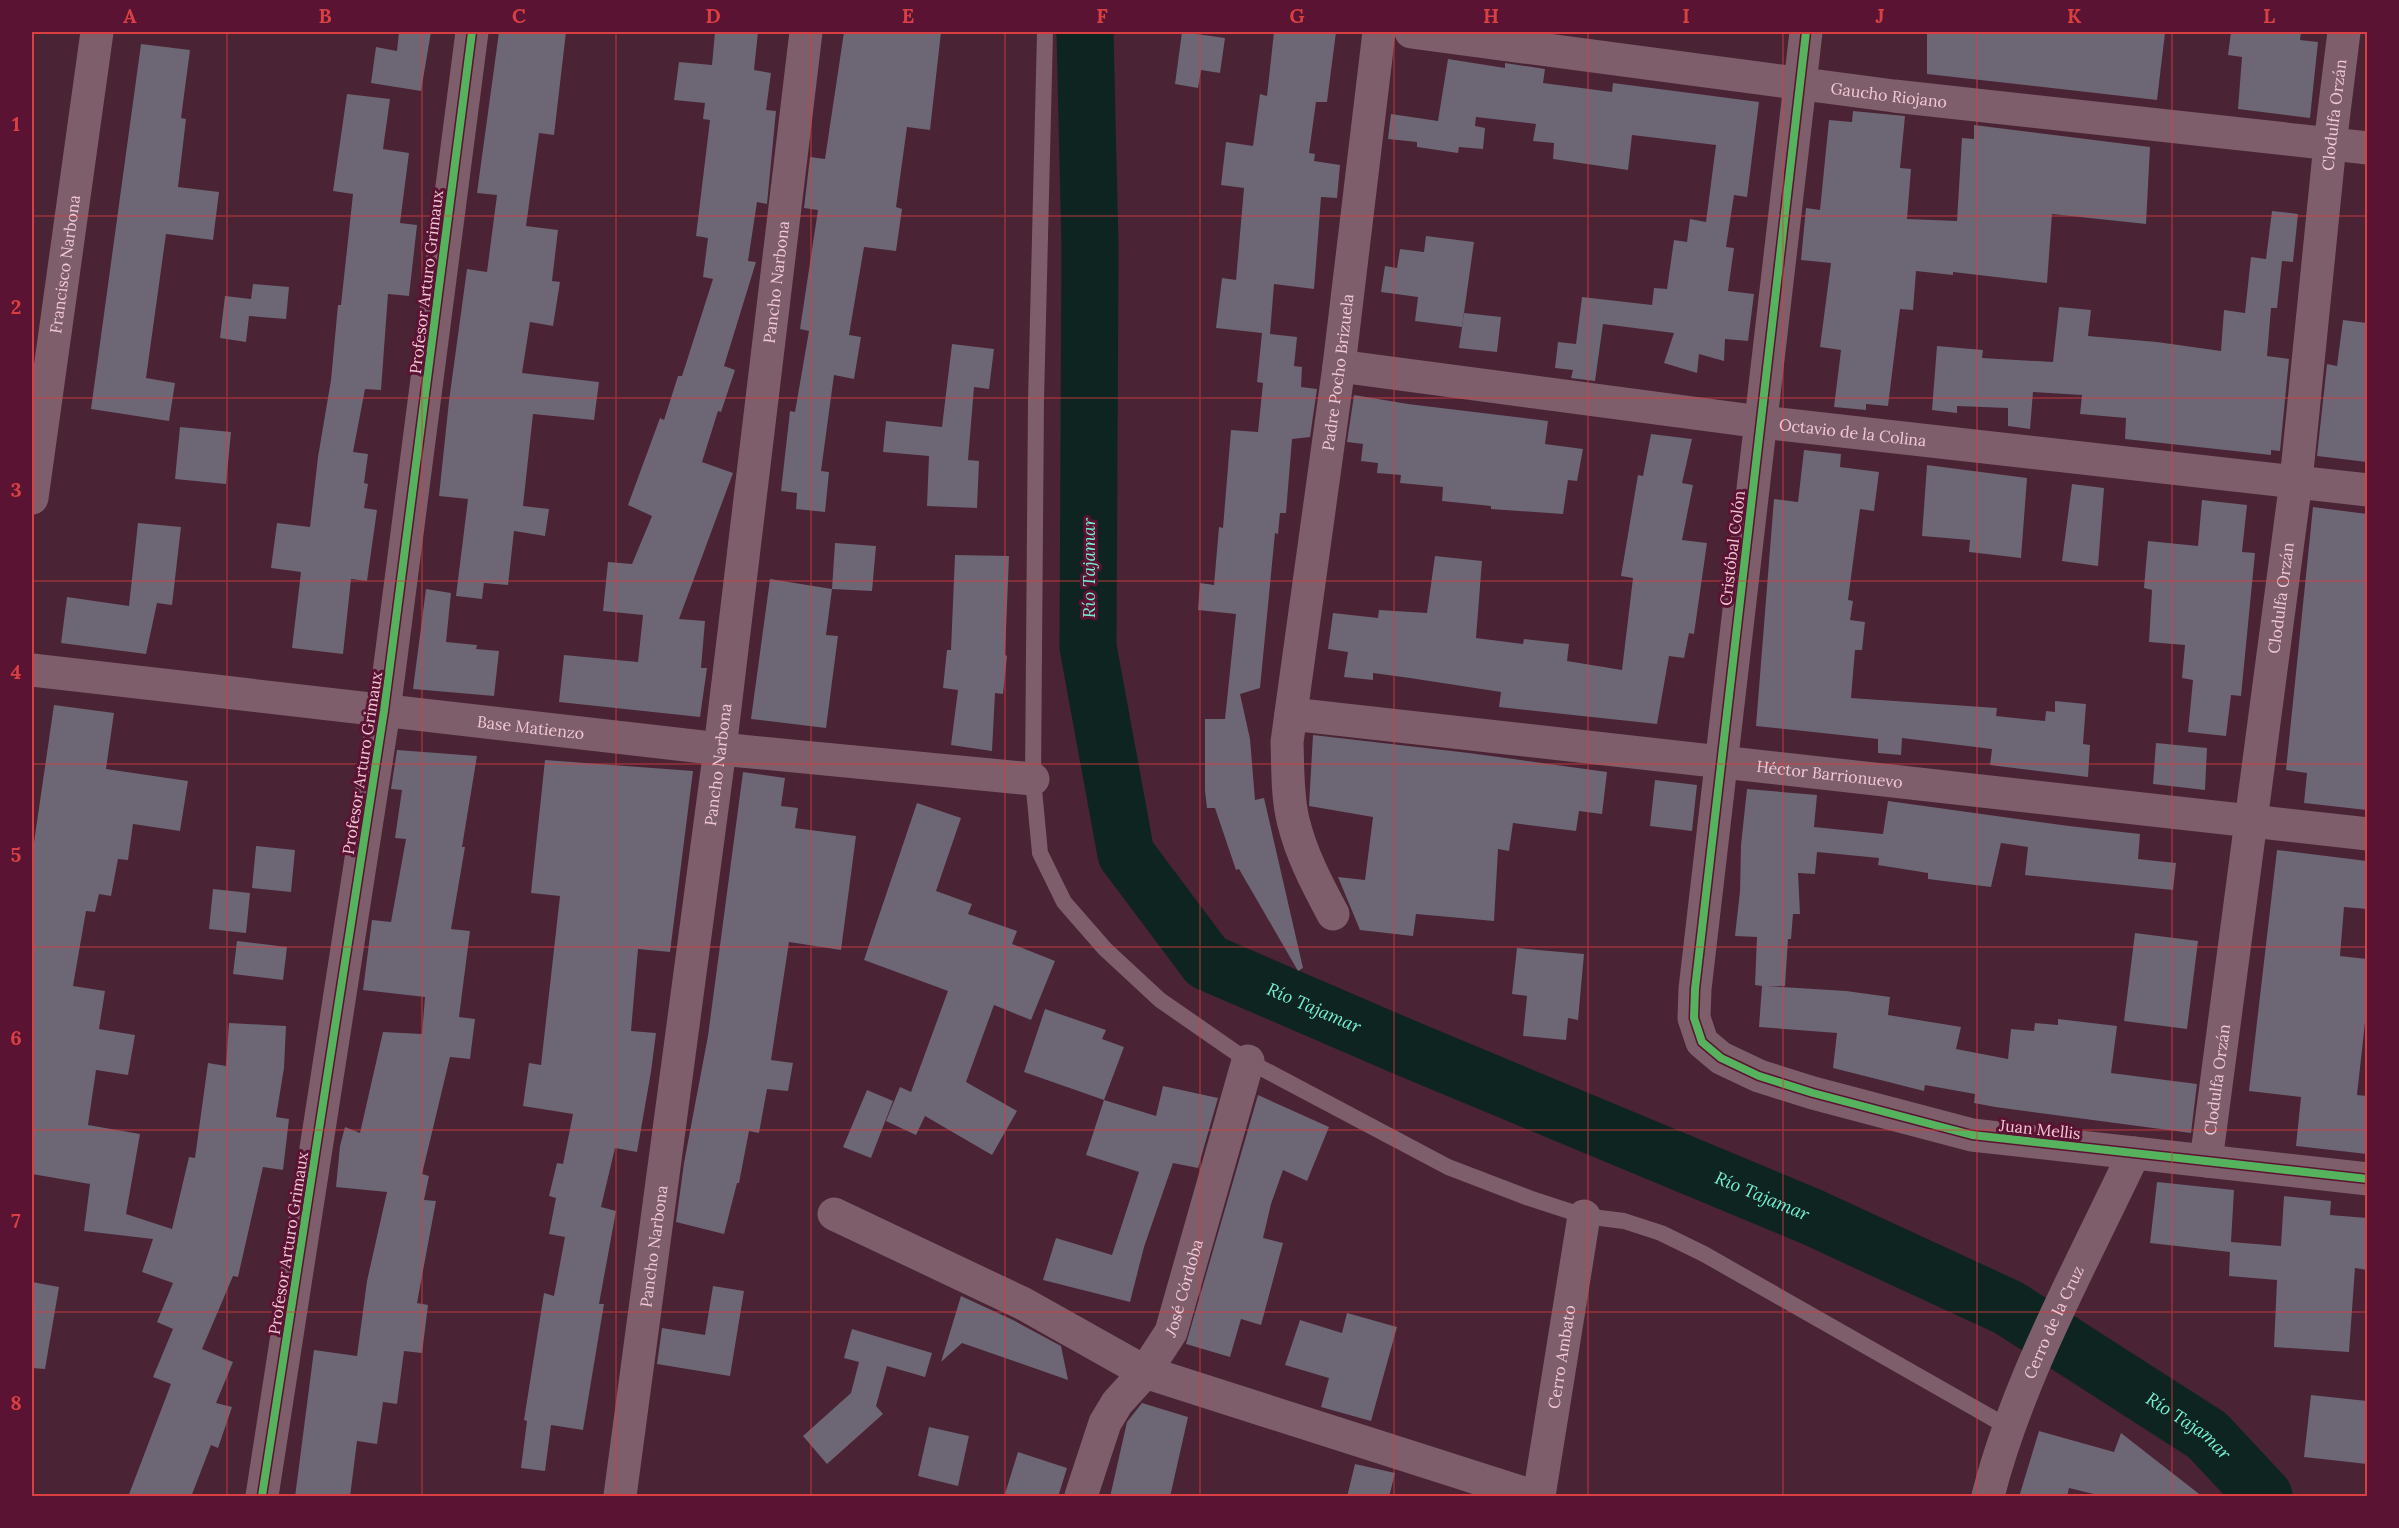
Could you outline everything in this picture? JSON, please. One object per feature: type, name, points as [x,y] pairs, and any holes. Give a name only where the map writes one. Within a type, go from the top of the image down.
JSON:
[{"type":"street","name":"Francisco Narbona","points":[[32,498],[97,32]]},
{"type":"street","name":"Profesor Arturo Grimaux","points":[[262,1497],[384,711],[472,32]]},
{"type":"street","name":"Pancho Narbona","points":[[620,1497],[720,749],[806,32]]},
{"type":"street","name":"Padre Pocho Brizuela","points":[[1333,914],[1308,867],[1293,820],[1287,742],[1339,366],[1379,32]]},
{"type":"street","name":"Gaucho Riojano","points":[[1411,32],[1800,85],[2367,148]]},
{"type":"street","name":"Cristóbal Colón","points":[[1721,1058],[1702,1042],[1694,1018],[1695,989],[1806,32]]},
{"type":"street","name":"Clodulfa Orzán","points":[[2206,1161],[2296,481],[2330,144],[2344,32]]},
{"type":"street","name":"Octavio de la Colina","points":[[1339,366],[1761,422],[2367,490]]},
{"type":"street","name":"Base Matienzo","points":[[32,670],[720,749],[1033,779]]},
{"type":"street","name":"Héctor Barrionuevo","points":[[1291,714],[1721,760],[2367,834]]},
{"type":"street","name":"Juan Mellis","points":[[1721,1058],[1759,1076],[1813,1093],[1972,1135],[2367,1179]]},
{"type":"street","name":"José Córdoba","points":[[1081,1497],[1105,1423],[1117,1403],[1145,1372],[1171,1332],[1248,1061]]},
{"type":"street","name":"Cerro de la Cruz","points":[[1988,1497],[2008,1427],[2028,1378],[2134,1153]]},
{"type":"street","points":[[834,1214],[1022,1303],[1145,1372],[1533,1497]]},
{"type":"street","name":"Cerro Ambato","points":[[1539,1497],[1584,1216]]},
{"type":"lane","points":[[1044,32],[1036,401],[1033,779],[1040,853],[1064,902],[1105,949],[1160,1000],[1248,1061],[1448,1167],[1584,1216],[1624,1221],[1661,1233],[1704,1254],[2008,1427]]},
{"type":"building","points":[[399,32],[431,32],[421,91],[371,83],[376,47],[397,51]]},
{"type":"building","points":[[499,32],[566,32],[554,135],[539,133],[526,226],[558,230],[552,281],[560,282],[553,326],[530,322],[522,373],[599,382],[594,420],[533,414],[523,506],[549,509],[545,536],[514,531],[508,585],[484,583],[482,599],[456,596],[468,499],[439,496],[467,269],[487,272],[497,195],[477,193]]},
{"type":"building","points":[[715,32],[758,32],[754,70],[771,73],[766,110],[776,111],[767,204],[757,202],[748,261],[756,262],[724,366],[735,370],[721,412],[718,411],[702,462],[733,473],[679,619],[705,621],[701,668],[707,668],[700,717],[559,702],[564,655],[638,662],[643,615],[603,611],[608,562],[632,564],[652,516],[628,505],[660,418],[664,420],[678,376],[682,376],[713,279],[703,277],[708,238],[696,236],[710,120],[703,119],[705,103],[674,100],[679,62],[712,65]]},
{"type":"building","points":[[844,32],[941,32],[930,130],[907,127],[896,207],[902,209],[896,251],[864,247],[849,335],[861,337],[854,379],[834,375],[821,471],[829,472],[825,512],[796,509],[797,493],[781,491],[790,411],[795,412],[809,331],[800,329],[818,210],[804,208],[810,157],[825,159]]},
{"type":"building","points":[[1182,32],[1225,38],[1220,73],[1201,70],[1198,88],[1175,84]]},
{"type":"building","points":[[1274,32],[1336,32],[1327,102],[1316,102],[1309,153],[1315,154],[1314,161],[1340,165],[1337,198],[1321,197],[1314,289],[1274,284],[1270,334],[1297,337],[1294,366],[1302,367],[1301,387],[1317,389],[1310,437],[1292,439],[1286,513],[1280,513],[1278,534],[1275,533],[1260,688],[1240,694],[1250,739],[1255,800],[1264,798],[1303,968],[1298,971],[1239,869],[1236,870],[1215,808],[1207,808],[1205,719],[1225,719],[1236,614],[1198,610],[1200,583],[1214,585],[1219,527],[1223,528],[1231,430],[1258,432],[1263,383],[1257,382],[1262,333],[1216,328],[1222,278],[1236,280],[1244,188],[1221,185],[1226,142],[1253,146],[1260,94],[1267,96]]},
{"type":"building","points":[[1927,32],[2165,33],[2157,100],[1927,74]]},
{"type":"building","points":[[2231,32],[2301,32],[2300,40],[2318,42],[2310,118],[2238,109],[2242,57],[2228,55]]},
{"type":"building","points":[[141,44],[190,50],[181,118],[186,119],[178,187],[219,192],[213,240],[166,234],[146,378],[175,383],[169,421],[91,409]]},
{"type":"building","points":[[1448,59],[1505,68],[1505,63],[1545,69],[1543,83],[1612,92],[1613,83],[1759,102],[1747,197],[1734,195],[1726,247],[1734,248],[1728,291],[1754,294],[1748,341],[1725,339],[1724,361],[1699,354],[1697,373],[1664,363],[1674,333],[1603,324],[1595,381],[1571,378],[1573,370],[1555,368],[1558,342],[1576,344],[1582,297],[1652,305],[1654,288],[1667,289],[1674,240],[1687,242],[1690,219],[1706,222],[1716,145],[1632,135],[1628,170],[1553,159],[1554,143],[1533,141],[1536,124],[1476,117],[1475,126],[1485,128],[1483,149],[1459,147],[1458,153],[1417,147],[1417,142],[1388,139],[1391,114],[1438,121]]},
{"type":"building","points":[[347,94],[390,99],[383,149],[409,153],[400,223],[417,225],[409,296],[388,294],[381,390],[365,389],[353,452],[368,454],[364,483],[368,484],[364,508],[377,510],[367,581],[351,579],[343,654],[292,648],[301,572],[271,568],[277,523],[310,527],[318,457],[331,380],[338,305],[341,305],[353,194],[333,191]]},
{"type":"building","points":[[1853,111],[1905,116],[1900,168],[1911,169],[1907,219],[1957,221],[1962,138],[1974,139],[1974,125],[2150,147],[2146,224],[2052,214],[2047,283],[1953,272],[1953,275],[1916,271],[1913,310],[1900,309],[1888,406],[1866,404],[1866,410],[1834,407],[1841,350],[1820,347],[1831,263],[1801,260],[1806,208],[1820,210],[1829,120],[1852,122]]},
{"type":"building","points":[[2272,211],[2298,214],[2293,262],[2282,261],[2277,308],[2271,308],[2267,356],[2289,359],[2280,451],[2271,450],[2271,455],[2125,439],[2126,418],[2080,414],[2082,395],[2033,392],[2030,429],[2008,426],[2008,408],[1957,406],[1957,413],[1932,410],[1937,346],[1983,350],[1982,358],[2053,362],[2059,307],[2091,310],[2088,336],[2221,351],[2224,310],[2245,313],[2251,257],[2266,259]]},
{"type":"building","points":[[1426,236],[1474,242],[1462,327],[1415,321],[1418,297],[1381,292],[1385,266],[1397,268],[1400,249],[1424,252]]},
{"type":"building","points":[[253,284],[289,287],[286,319],[249,316],[246,342],[220,338],[225,296],[251,299]]},
{"type":"building","points":[[1464,313],[1501,317],[1497,352],[1459,348]]},
{"type":"building","points":[[2343,320],[2367,323],[2367,462],[2317,456],[2327,364],[2337,366]]},
{"type":"building","points":[[952,344],[994,349],[989,389],[974,387],[968,460],[979,461],[977,508],[927,506],[929,456],[883,452],[886,421],[942,427]]},
{"type":"building","points":[[1354,395],[1548,421],[1545,444],[1583,449],[1577,481],[1568,480],[1563,514],[1491,509],[1491,506],[1442,501],[1443,487],[1400,483],[1401,475],[1377,473],[1378,463],[1361,461],[1363,444],[1347,442]]},
{"type":"building","points":[[180,427],[231,432],[226,484],[175,479]]},
{"type":"building","points":[[1651,434],[1692,439],[1682,483],[1693,485],[1682,540],[1707,543],[1694,634],[1689,633],[1684,658],[1669,656],[1657,724],[1499,707],[1501,692],[1410,678],[1373,673],[1373,680],[1344,677],[1348,652],[1328,649],[1333,613],[1378,618],[1379,610],[1427,613],[1435,556],[1482,561],[1476,638],[1523,644],[1524,639],[1569,644],[1567,661],[1622,670],[1633,578],[1621,576],[1638,475],[1643,476]]},
{"type":"building","points":[[1804,450],[1841,454],[1840,467],[1879,472],[1874,511],[1860,509],[1848,600],[1853,601],[1850,620],[1865,622],[1862,650],[1855,650],[1851,698],[1997,708],[1996,716],[2045,721],[2046,711],[2055,712],[2055,701],[2086,704],[2083,744],[2090,745],[2088,777],[1990,765],[1992,749],[1902,738],[1901,755],[1878,753],[1878,739],[1756,726],[1774,499],[1798,502]]},
{"type":"building","points":[[1927,465],[2027,478],[2021,558],[1969,552],[1970,540],[1922,536]]},
{"type":"building","points":[[2072,484],[2104,488],[2098,566],[2062,561]]},
{"type":"building","points":[[2202,500],[2247,505],[2242,552],[2255,553],[2241,696],[2231,695],[2226,736],[2188,732],[2193,680],[2182,678],[2185,645],[2149,642],[2152,590],[2144,588],[2148,541],[2198,546]]},
{"type":"building","points":[[2313,507],[2367,514],[2367,810],[2304,803],[2307,773],[2286,770]]},
{"type":"building","points":[[138,523],[181,527],[172,605],[157,603],[146,654],[61,643],[67,597],[129,606]]},
{"type":"building","points":[[835,543],[876,546],[872,591],[832,589]]},
{"type":"building","points":[[955,555],[1009,556],[1005,655],[1007,656],[1003,694],[995,693],[992,751],[951,745],[958,690],[943,688],[947,650],[951,650]]},
{"type":"building","points":[[770,579],[832,589],[826,635],[838,636],[826,728],[751,719]]},
{"type":"building","points":[[426,589],[451,593],[446,642],[477,645],[476,649],[499,651],[494,696],[413,689]]},
{"type":"building","points":[[54,705],[114,713],[106,769],[188,781],[180,831],[133,824],[128,860],[118,859],[111,896],[99,894],[95,912],[86,911],[73,986],[105,991],[99,1029],[135,1035],[128,1075],[96,1070],[88,1125],[140,1134],[126,1214],[172,1229],[189,1157],[195,1158],[208,1063],[226,1066],[229,1023],[286,1026],[284,1068],[276,1117],[289,1119],[283,1170],[263,1167],[238,1277],[233,1276],[202,1349],[233,1362],[216,1403],[232,1407],[218,1448],[211,1445],[191,1497],[128,1497],[171,1384],[153,1377],[173,1329],[157,1322],[173,1283],[142,1272],[153,1239],[84,1231],[90,1184],[32,1174],[32,856]]},
{"type":"building","points":[[1313,735],[1607,772],[1602,814],[1579,811],[1576,831],[1513,823],[1509,851],[1498,849],[1494,921],[1416,914],[1413,936],[1360,930],[1338,877],[1365,880],[1373,817],[1309,806]]},
{"type":"building","points":[[2156,743],[2207,748],[2205,790],[2153,784]]},
{"type":"building","points":[[397,750],[477,756],[451,929],[470,931],[459,1017],[475,1019],[470,1059],[450,1057],[422,1174],[429,1176],[424,1200],[436,1201],[417,1303],[428,1305],[422,1353],[404,1351],[397,1404],[383,1402],[377,1444],[357,1441],[350,1497],[295,1497],[314,1350],[357,1356],[367,1281],[387,1192],[336,1187],[340,1146],[345,1127],[360,1133],[383,1032],[422,1034],[425,997],[363,990],[372,920],[391,922],[406,839],[395,838],[402,790],[391,789]]},
{"type":"building","points":[[545,760],[693,771],[670,952],[638,949],[631,1031],[656,1033],[637,1152],[615,1148],[601,1207],[616,1211],[599,1304],[604,1304],[583,1430],[551,1425],[545,1471],[521,1468],[527,1421],[524,1420],[544,1293],[554,1296],[565,1237],[549,1234],[556,1198],[549,1196],[557,1163],[563,1164],[573,1114],[523,1106],[529,1063],[541,1065],[560,896],[531,893]]},
{"type":"building","points":[[743,772],[785,778],[781,806],[798,808],[795,828],[856,836],[841,950],[789,942],[771,1060],[793,1063],[788,1091],[767,1089],[759,1133],[749,1131],[739,1183],[737,1183],[724,1234],[676,1222],[684,1163],[708,1036]]},
{"type":"building","points":[[1655,780],[1697,785],[1692,831],[1650,826]]},
{"type":"building","points":[[1747,789],[1817,795],[1814,827],[1883,834],[1888,801],[2140,834],[2138,859],[2176,863],[2173,890],[2025,875],[2028,847],[2001,843],[1991,887],[1928,879],[1928,873],[1878,865],[1879,858],[1817,852],[1815,874],[1798,873],[1800,914],[1793,914],[1791,939],[1788,939],[1785,986],[1767,986],[1846,991],[1890,997],[1888,1015],[1961,1027],[1956,1049],[2008,1059],[2011,1029],[2034,1031],[2035,1023],[2058,1025],[2058,1019],[2117,1026],[2111,1073],[2197,1084],[2191,1133],[1995,1107],[1974,1103],[1975,1094],[1925,1085],[1924,1091],[1833,1068],[1837,1033],[1759,1027],[1762,986],[1755,985],[1757,937],[1735,936]]},
{"type":"building","points":[[917,803],[961,818],[936,891],[972,904],[968,914],[1017,931],[1012,944],[1055,961],[1031,1020],[994,1005],[966,1082],[1017,1111],[992,1155],[925,1116],[916,1135],[886,1121],[900,1087],[911,1092],[948,991],[864,960]]},
{"type":"building","points":[[256,846],[295,850],[291,892],[252,888]]},
{"type":"building","points":[[2277,850],[2367,861],[2367,909],[2344,907],[2340,956],[2367,959],[2367,1004],[2357,1095],[2367,1096],[2367,1154],[2296,1146],[2301,1097],[2249,1091]]},
{"type":"building","points":[[213,889],[250,893],[246,933],[209,929]]},
{"type":"building","points":[[2135,933],[2198,941],[2187,1029],[2124,1021]]},
{"type":"building","points":[[237,941],[287,947],[283,980],[233,974]]},
{"type":"building","points":[[1517,948],[1584,954],[1578,1020],[1568,1018],[1566,1040],[1523,1036],[1527,996],[1512,994]]},
{"type":"building","points":[[1045,1009],[1106,1030],[1102,1039],[1124,1047],[1104,1100],[1024,1072]]},
{"type":"building","points":[[1163,1086],[1218,1098],[1198,1168],[1173,1163],[1144,1247],[1130,1302],[1043,1280],[1056,1238],[1112,1255],[1139,1172],[1086,1155],[1104,1100],[1156,1116]]},
{"type":"building","points":[[867,1090],[893,1101],[871,1158],[843,1147]]},
{"type":"building","points":[[1258,1095],[1329,1127],[1307,1181],[1283,1170],[1271,1204],[1263,1238],[1283,1243],[1261,1325],[1241,1319],[1230,1357],[1186,1344]]},
{"type":"building","points":[[2157,1182],[2234,1190],[2231,1242],[2281,1246],[2284,1196],[2331,1201],[2330,1215],[2367,1218],[2367,1270],[2355,1268],[2349,1352],[2274,1347],[2277,1280],[2229,1276],[2230,1252],[2150,1243]]},
{"type":"building","points":[[32,1282],[59,1287],[45,1369],[32,1368]]},
{"type":"building","points":[[713,1286],[744,1291],[730,1376],[657,1364],[662,1328],[705,1335]]},
{"type":"building","points":[[961,1296],[1061,1346],[1068,1380],[962,1343],[941,1362]]},
{"type":"building","points":[[1347,1313],[1397,1327],[1371,1421],[1321,1407],[1329,1378],[1285,1365],[1300,1320],[1342,1333]]},
{"type":"building","points":[[852,1329],[932,1353],[925,1377],[887,1366],[876,1406],[883,1414],[827,1464],[803,1436],[851,1393],[859,1362],[844,1358]]},
{"type":"building","points":[[2311,1395],[2367,1401],[2367,1464],[2304,1457]]},
{"type":"building","points":[[1142,1403],[1188,1417],[1170,1497],[1110,1497],[1127,1422]]},
{"type":"building","points":[[929,1427],[969,1436],[958,1486],[918,1476]]},
{"type":"building","points":[[2039,1431],[2114,1452],[2121,1433],[2203,1497],[2106,1497],[2069,1488],[2067,1497],[2019,1497]]},
{"type":"building","points":[[1018,1452],[1067,1468],[1058,1497],[1004,1497]]},
{"type":"building","points":[[1355,1464],[1395,1473],[1389,1497],[1347,1497]]},
{"type":"waterway","name":"Río Tajamar","points":[[1085,32],[1090,247],[1088,647],[1126,854],[1207,962],[1411,1050],[1812,1217],[2009,1308],[2207,1435],[2264,1496]]},
{"type":"cycle path","points":[[262,1496],[384,711],[472,32]]},
{"type":"cycle path","points":[[1806,32],[1695,989],[1694,1018],[1702,1042],[1721,1058],[1759,1076],[1813,1093],[1972,1135],[2368,1179]]}]
